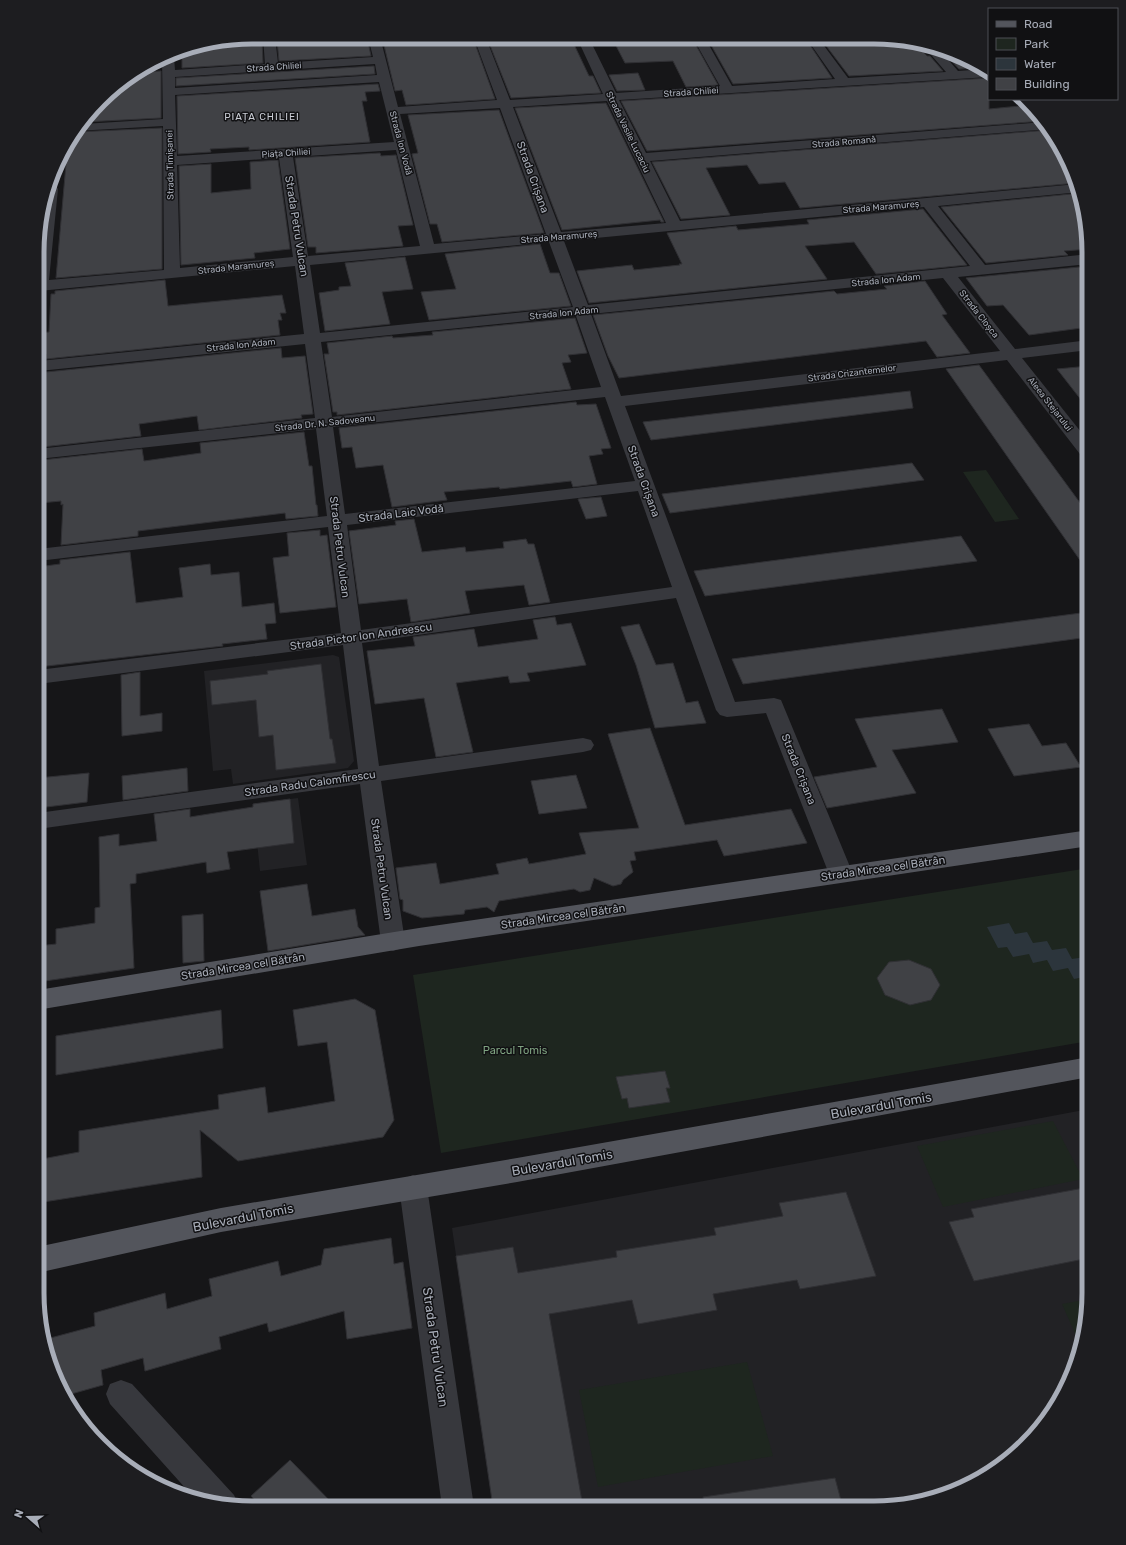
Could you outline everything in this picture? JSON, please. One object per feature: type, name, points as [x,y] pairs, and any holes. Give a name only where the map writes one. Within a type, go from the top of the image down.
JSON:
[{"type":"main road","name":"Strada Mircea cel Bătrân","points":[[44,999],[393,942],[1082,839]]},
{"type":"main road","name":"Bulevardul Tomis","points":[[44,1258],[221,1220],[1082,1068]]},
{"type":"street","points":[[270,44],[272,67]]},
{"type":"street","name":"Strada Ion Vodă","points":[[376,44],[428,249]]},
{"type":"street","name":"Strada Crișana","points":[[482,44],[506,103],[727,710],[774,705],[841,874]]},
{"type":"street","name":"Strada Vasile Lucaciu","points":[[586,44],[610,97],[675,226]]},
{"type":"street","points":[[702,44],[728,89]]},
{"type":"street","points":[[817,44],[844,82]]},
{"type":"street","points":[[937,54],[955,75]]},
{"type":"street","name":"Strada Chiliei","points":[[169,74],[380,60]]},
{"type":"street","name":"Strada Timișanei","points":[[168,62],[172,274]]},
{"type":"street","name":"Strada Chiliei","points":[[393,111],[981,73]]},
{"type":"street","points":[[169,92],[384,78]]},
{"type":"street","points":[[85,128],[170,122]]},
{"type":"street","name":"Strada Romană","points":[[641,158],[1040,126]]},
{"type":"street","name":"Piața Chiliei","points":[[170,161],[402,146]]},
{"type":"street","name":"Strada Petru Vulcan","points":[[285,153],[313,338],[369,775],[393,942]]},
{"type":"street","name":"Strada Maramureș","points":[[44,286],[1072,189]]},
{"type":"street","points":[[928,202],[981,270]]},
{"type":"street","points":[[44,251],[49,207]]},
{"type":"street","name":"Strada Ion Adam","points":[[44,365],[1082,260]]},
{"type":"street","name":"Strada Cloșca","points":[[948,274],[1011,354]]},
{"type":"street","name":"Strada Crizantemelor","points":[[613,397],[1082,346]]},
{"type":"street","name":"Aleea Stejarului","points":[[1011,354],[1082,445]]},
{"type":"street","name":"Strada Dr. N. Sadoveanu","points":[[44,453],[324,423],[613,397]]},
{"type":"street","name":"Strada Laic Vodă","points":[[44,554],[645,485]]},
{"type":"street","name":"Strada Pictor Ion Andreescu","points":[[44,676],[351,638],[683,591]]},
{"type":"street","name":"Strada Radu Calomfirescu","points":[[44,820],[583,745]]},
{"type":"street","name":"Strada Petru Vulcan","points":[[413,1187],[457,1501]]},
{"type":"street","points":[[121,1394],[215,1498]]},
{"type":"shaded area","points":[[333,655],[339,657],[354,761],[348,768],[233,784],[231,769],[213,771],[204,671]]},
{"type":"shaded area","points":[[298,798],[307,865],[260,871],[253,804]]},
{"type":"shaded area","points":[[1082,1110],[1082,1307],[1075,1347],[1061,1385],[1039,1420],[1021,1440],[1001,1458],[966,1480],[941,1490],[915,1497],[888,1501],[492,1501],[452,1228]]},
{"type":"green space","points":[[986,470],[1019,519],[995,522],[963,472]]},
{"type":"green space","name":"Parcul Tomis","points":[[1082,869],[1082,1042],[441,1153],[413,975]]},
{"type":"green space","points":[[1053,1121],[1082,1179],[943,1207],[917,1146]]},
{"type":"green space","points":[[1082,1300],[1077,1338],[1062,1304]]},
{"type":"green space","points":[[747,1362],[773,1456],[598,1487],[579,1390]]},
{"type":"water","points":[[1009,923],[1015,934],[1027,932],[1033,943],[1047,941],[1052,950],[1066,948],[1072,959],[1082,957],[1082,977],[1074,979],[1068,968],[1053,971],[1047,960],[1033,963],[1029,954],[1013,957],[1007,947],[998,948],[987,927]]},
{"type":"building","points":[[238,44],[262,44],[263,63],[182,68],[182,56],[211,48]]},
{"type":"building","points":[[277,44],[368,44],[371,56],[279,61]]},
{"type":"building","points":[[384,44],[475,44],[495,99],[406,105],[402,90],[395,91]]},
{"type":"building","points":[[489,44],[574,44],[589,76],[593,76],[601,93],[511,98]]},
{"type":"building","points":[[615,44],[695,44],[718,85],[686,87],[673,61],[625,63]]},
{"type":"building","points":[[710,44],[809,44],[832,78],[733,84]]},
{"type":"building","points":[[825,44],[888,44],[915,48],[921,49],[927,56],[930,56],[943,71],[849,76]]},
{"type":"building","points":[[949,58],[972,68],[959,69]]},
{"type":"building","points":[[374,66],[375,74],[176,86],[176,78]]},
{"type":"building","points":[[161,71],[161,118],[90,122],[105,105],[125,87],[149,72]]},
{"type":"building","points":[[638,73],[645,90],[617,91],[609,75]]},
{"type":"building","points":[[988,78],[989,109],[1022,106],[1036,122],[647,151],[621,101]]},
{"type":"building","points":[[378,84],[380,91],[365,92],[367,101],[362,101],[370,142],[249,150],[249,147],[210,149],[211,152],[178,154],[177,96]]},
{"type":"building","points":[[606,103],[664,222],[661,222],[660,220],[562,230],[515,108]]},
{"type":"building","points":[[499,110],[544,233],[442,242],[437,224],[430,224],[412,154],[418,153],[408,115]]},
{"type":"building","points":[[162,128],[162,269],[56,278],[67,157],[82,132]]},
{"type":"building","points":[[1043,130],[1061,160],[1070,184],[800,208],[785,182],[759,184],[747,165],[706,168],[730,215],[681,219],[652,162]]},
{"type":"building","points":[[380,153],[381,156],[396,155],[413,225],[398,226],[403,246],[316,253],[316,247],[308,247],[295,158]]},
{"type":"building","points":[[278,160],[290,249],[254,253],[255,258],[181,265],[179,166],[211,164],[211,193],[251,189],[250,162]]},
{"type":"building","points":[[1074,194],[1078,211],[1079,215],[1077,215],[1079,217],[1082,238],[1082,250],[1064,251],[1068,255],[986,263],[941,207]]},
{"type":"building","points":[[923,209],[967,265],[876,274],[854,242],[805,246],[827,279],[589,303],[577,271],[632,265],[634,270],[680,265],[679,264],[682,264],[667,233],[736,226],[738,230],[809,224],[807,220]]},
{"type":"building","points":[[540,244],[550,273],[559,273],[571,306],[429,320],[421,292],[456,289],[445,254]]},
{"type":"building","points":[[405,257],[413,289],[382,292],[390,324],[325,331],[319,293],[339,290],[339,287],[351,286],[345,263]]},
{"type":"building","points":[[1079,267],[1082,270],[1082,328],[1029,335],[1003,305],[987,306],[966,278]]},
{"type":"building","points":[[165,280],[168,306],[282,295],[286,313],[280,313],[282,320],[278,320],[280,335],[46,359],[46,354],[44,354],[44,332],[49,332],[51,294],[55,294],[55,291]]},
{"type":"building","points":[[925,281],[947,314],[942,315],[970,353],[937,357],[926,341],[619,378],[608,356],[593,315],[834,291],[837,294],[887,289],[884,286]]},
{"type":"building","points":[[575,318],[587,353],[568,355],[571,362],[562,363],[571,389],[337,415],[337,412],[333,412],[324,354],[329,354],[327,343],[392,336],[393,338],[433,335],[432,332]]},
{"type":"building","points":[[281,348],[282,358],[305,356],[313,414],[301,415],[302,418],[199,430],[197,416],[139,424],[141,436],[44,447],[44,398],[46,372]]},
{"type":"building","points":[[979,365],[1082,505],[1082,563],[946,369]]},
{"type":"building","points":[[1082,367],[1082,401],[1057,369]]},
{"type":"building","points":[[910,391],[913,408],[651,440],[643,422]]},
{"type":"building","points":[[576,402],[577,405],[596,404],[611,448],[601,449],[603,454],[589,456],[597,484],[573,487],[571,481],[500,489],[499,487],[444,492],[447,500],[392,507],[383,465],[356,468],[352,447],[342,448],[339,428]]},
{"type":"building","points":[[304,432],[309,466],[312,466],[318,516],[286,519],[285,513],[138,531],[138,536],[61,545],[63,504],[61,505],[61,501],[44,503],[44,460],[142,449],[144,461],[201,453],[200,443]]},
{"type":"building","points":[[912,463],[924,480],[670,513],[662,494]]},
{"type":"building","points":[[601,497],[607,516],[586,519],[578,499]]},
{"type":"building","points":[[414,519],[422,552],[465,547],[466,552],[504,548],[503,542],[526,539],[528,544],[534,544],[550,602],[529,605],[524,585],[465,591],[470,613],[411,622],[407,599],[359,604],[349,531],[396,525],[395,521]]},
{"type":"building","points":[[320,530],[320,536],[327,535],[336,607],[280,613],[273,558],[289,556],[287,533]]},
{"type":"building","points":[[961,536],[977,561],[705,596],[694,571]]},
{"type":"building","points":[[130,552],[136,603],[183,597],[179,568],[210,564],[211,575],[239,572],[242,607],[274,603],[276,623],[265,624],[267,639],[222,644],[223,646],[44,666],[44,566],[60,564],[60,560]]},
{"type":"building","points":[[1081,613],[1082,614],[1082,638],[743,684],[732,659]]},
{"type":"building","points":[[555,617],[557,625],[571,623],[586,665],[527,673],[530,681],[510,683],[508,676],[456,683],[473,752],[436,757],[424,698],[375,704],[367,651],[415,646],[413,637],[474,629],[478,647],[538,639],[533,620]]},
{"type":"building","points":[[639,624],[656,665],[673,663],[686,703],[698,701],[706,723],[655,728],[636,665],[621,627]]},
{"type":"building","points":[[321,664],[330,739],[332,739],[336,763],[276,770],[273,735],[259,737],[256,700],[212,705],[210,681],[268,674],[267,671]]},
{"type":"building","points":[[140,672],[140,716],[162,713],[162,731],[122,736],[121,675]]},
{"type":"building","points":[[942,709],[958,742],[892,750],[916,793],[827,808],[814,777],[877,767],[855,719]]},
{"type":"building","points":[[1029,724],[1042,746],[1066,743],[1081,767],[1014,776],[988,729]]},
{"type":"building","points":[[650,728],[685,825],[791,809],[807,843],[724,856],[717,840],[634,852],[636,860],[630,861],[633,872],[623,880],[621,884],[613,886],[594,878],[590,890],[580,892],[574,889],[499,901],[494,912],[487,907],[465,910],[464,914],[422,918],[403,911],[403,900],[400,899],[396,868],[436,863],[440,884],[499,874],[496,864],[527,858],[529,864],[586,854],[579,833],[639,828],[608,734]]},
{"type":"building","points":[[187,768],[188,791],[123,800],[122,776]]},
{"type":"building","points":[[89,773],[87,802],[44,807],[44,777]]},
{"type":"building","points":[[576,775],[587,808],[539,814],[531,781]]},
{"type":"building","points":[[290,799],[294,843],[227,852],[230,869],[207,873],[206,862],[136,874],[136,883],[130,884],[134,968],[44,981],[44,945],[56,944],[56,929],[95,923],[95,908],[100,907],[99,837],[119,834],[119,846],[157,841],[154,814],[190,809],[190,817],[253,807],[253,804]]},
{"type":"building","points":[[307,884],[312,916],[355,909],[358,927],[365,935],[268,951],[260,891]]},
{"type":"building","points":[[203,914],[204,961],[183,963],[182,916]]},
{"type":"building","points":[[909,960],[931,969],[940,985],[931,1000],[910,1005],[885,995],[877,978],[889,962]]},
{"type":"building","points":[[355,999],[375,1010],[394,1120],[383,1137],[238,1161],[200,1130],[202,1177],[44,1202],[44,1159],[79,1152],[79,1131],[219,1109],[218,1095],[265,1087],[268,1113],[335,1101],[327,1042],[298,1046],[293,1010]]},
{"type":"building","points":[[221,1010],[223,1048],[56,1075],[56,1036]]},
{"type":"building","points":[[665,1071],[670,1088],[666,1088],[670,1102],[629,1108],[627,1098],[622,1099],[616,1077]]},
{"type":"building","points":[[1082,1188],[1082,1259],[974,1281],[949,1222],[974,1217],[971,1209]]},
{"type":"building","points":[[846,1192],[876,1276],[800,1289],[797,1280],[713,1294],[717,1310],[638,1324],[632,1300],[549,1314],[582,1501],[492,1501],[456,1256],[513,1247],[518,1273],[617,1257],[616,1251],[716,1235],[714,1228],[783,1216],[779,1203]]},
{"type":"building","points":[[391,1238],[394,1264],[403,1262],[412,1328],[347,1339],[344,1311],[269,1332],[267,1323],[219,1337],[221,1349],[145,1371],[143,1358],[101,1370],[103,1385],[70,1394],[65,1385],[55,1360],[49,1338],[95,1326],[94,1313],[165,1293],[167,1309],[212,1296],[209,1279],[278,1261],[281,1276],[321,1265],[324,1249]]},
{"type":"building","points":[[290,1460],[330,1501],[256,1501],[251,1496]]},
{"type":"building","points":[[835,1478],[841,1501],[703,1501],[703,1497]]},
{"type":"district","name":"PIAȚA CHILIEI","points":[[262,116]]}]
